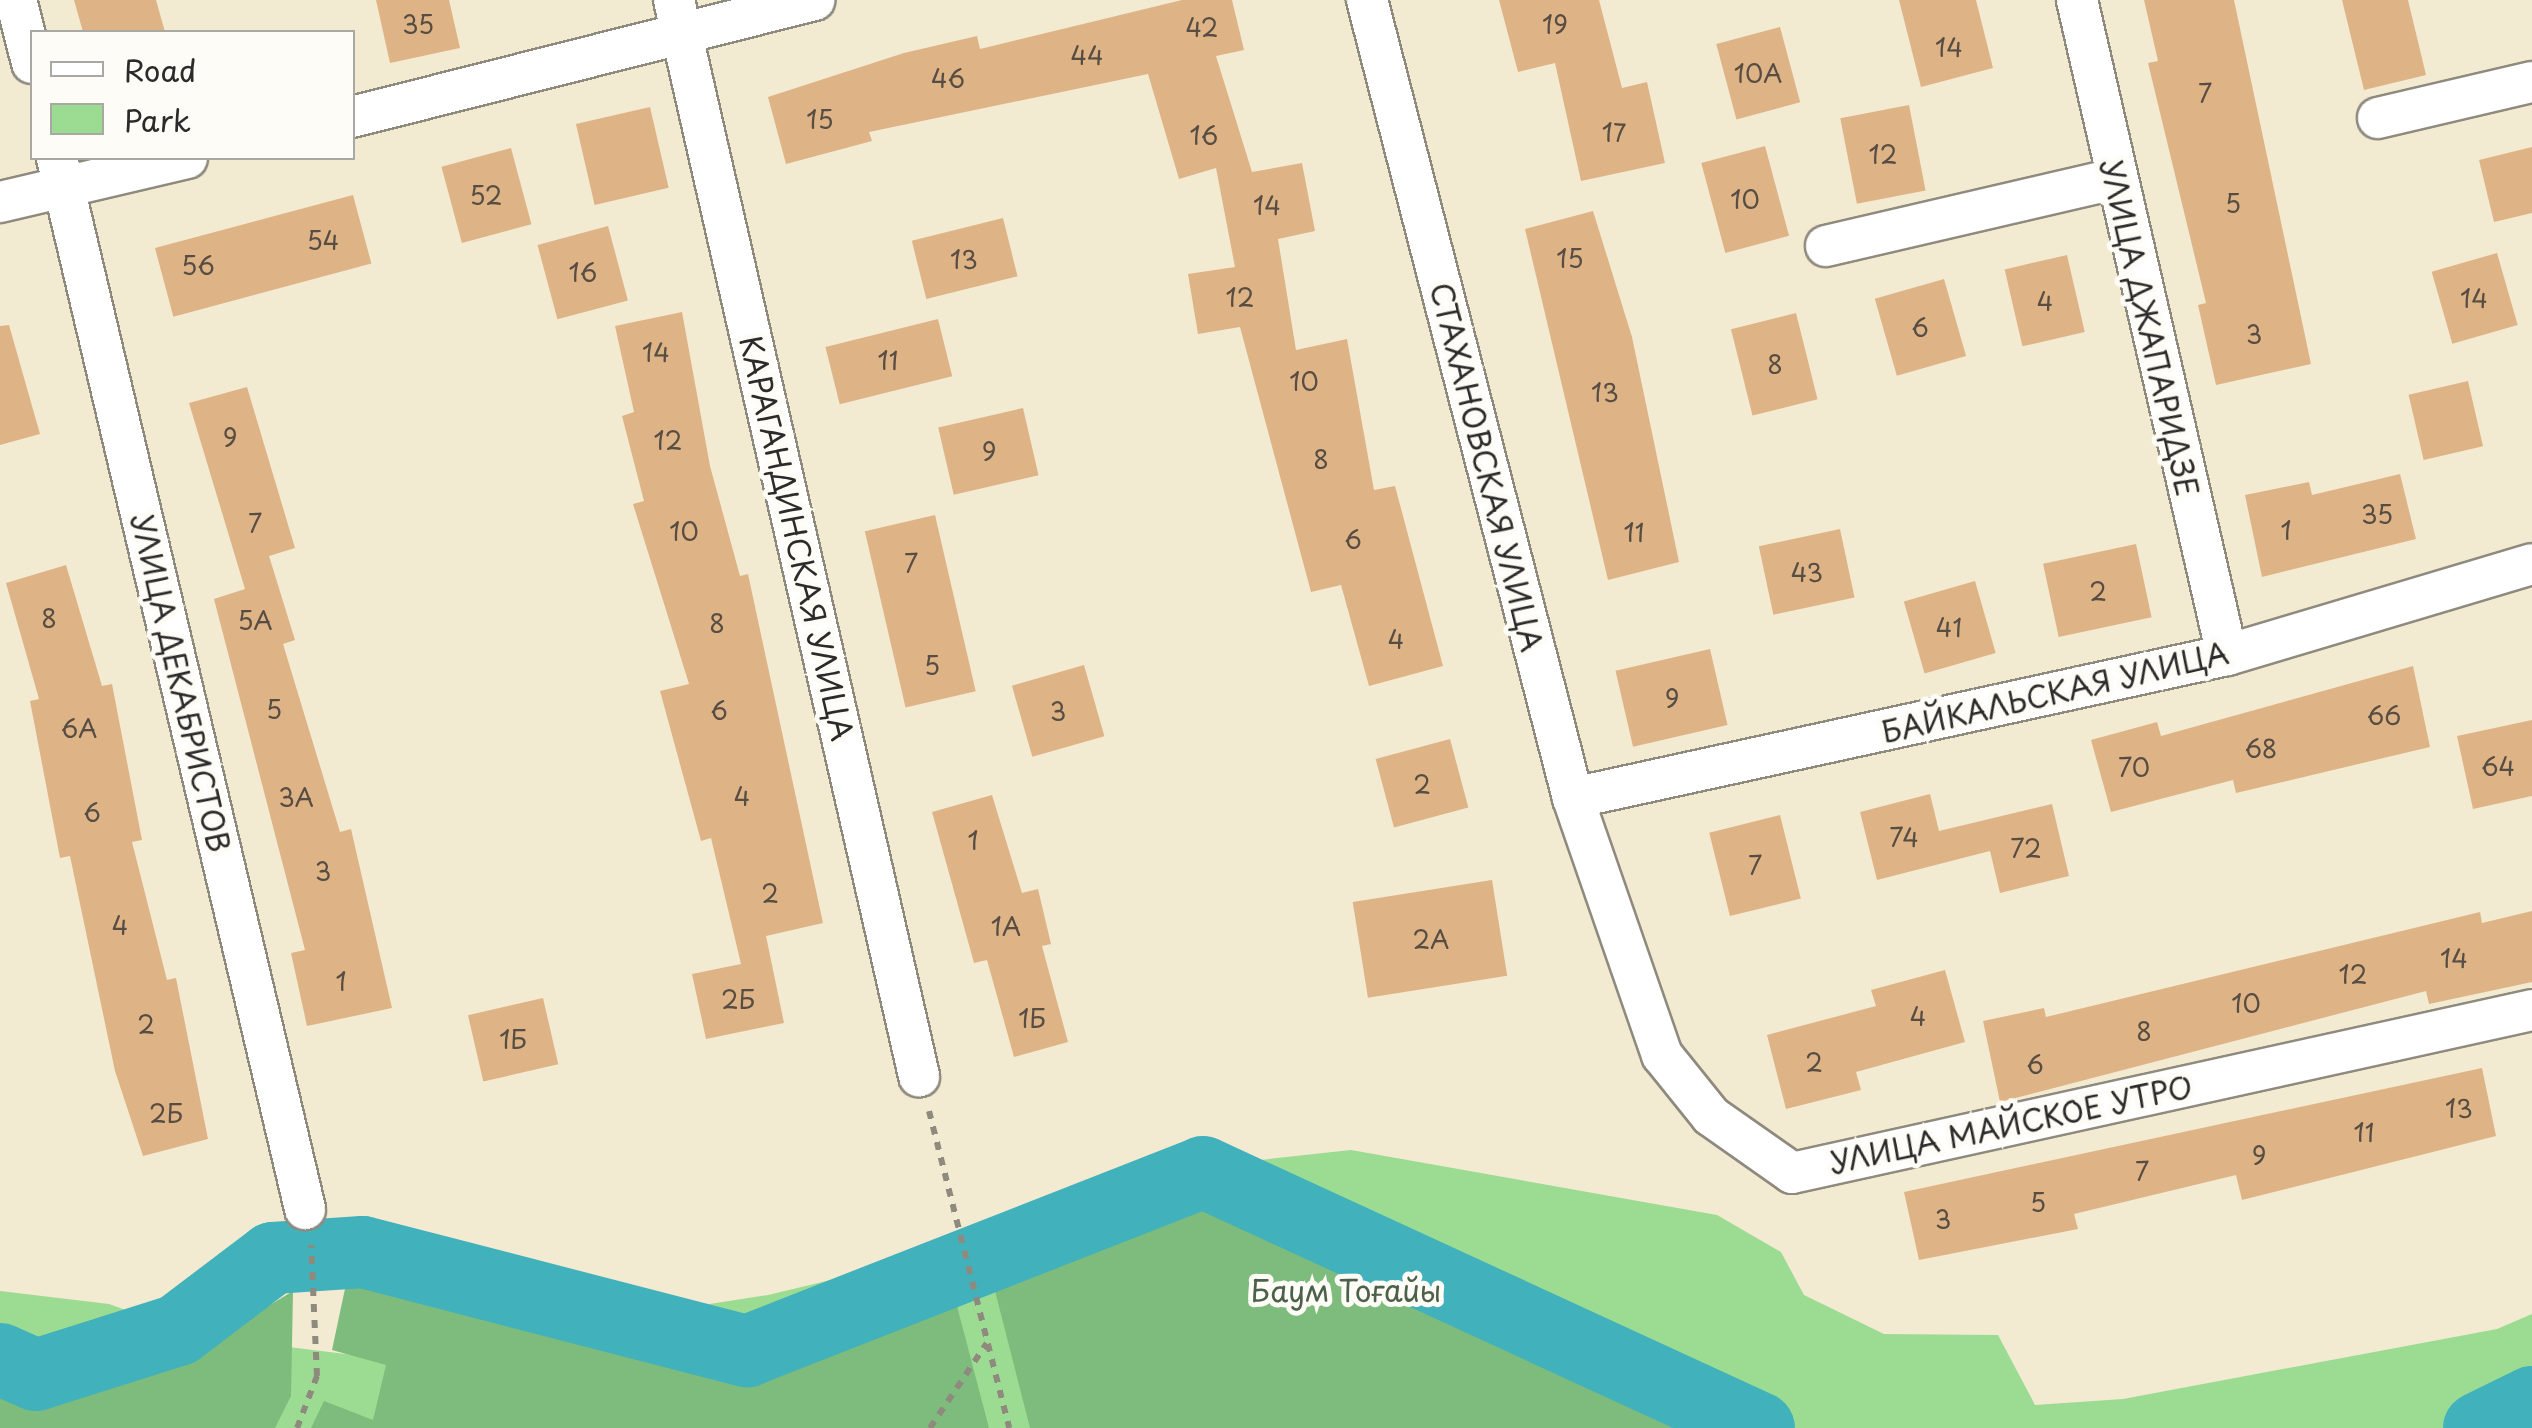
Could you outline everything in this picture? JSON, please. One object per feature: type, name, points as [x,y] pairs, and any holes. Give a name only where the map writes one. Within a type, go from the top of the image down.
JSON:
[{"type":"street","points":[[16,0],[30,55]]},
{"type":"street","points":[[355,115],[678,18],[814,0]]},
{"type":"street","name":"СТАХАНОВСКАЯ УЛИЦА","points":[[1366,0],[1573,798],[1618,932]]},
{"type":"street","name":"УЛИЦА ДЖАПАРИДЗЕ","points":[[2077,0],[2227,655]]},
{"type":"street","name":"КАРАГАНДИНСКАЯ УЛИЦА","points":[[678,18],[919,1076]]},
{"type":"street","points":[[2378,118],[2532,82]]},
{"type":"street","points":[[0,202],[61,173],[170,160]]},
{"type":"street","name":"УЛИЦА ДЕКАБРИСТОВ","points":[[61,173],[305,1209]]},
{"type":"street","points":[[1826,246],[2115,178]]},
{"type":"street","name":"БАЙКАЛЬСКАЯ УЛИЦА","points":[[1573,798],[2227,655],[2532,564]]},
{"type":"street","name":"УЛИЦА МАЙСКОЕ УТРО","points":[[1618,932],[1682,1089],[1792,1172],[2532,1010]]},
{"type":"path","points":[[919,1076],[1008,1428]]},
{"type":"path","points":[[297,1428],[317,1376],[320,1298],[305,1209]]},
{"type":"path","points":[[930,1428],[987,1343]]},
{"type":"green space","name":"Баум Тоғайы","points":[[1351,1150],[1717,1215],[1781,1252],[1804,1295],[1884,1334],[1998,1335],[2035,1405],[2123,1399],[2497,1329],[2532,1314],[2532,1428],[0,1428],[0,1291],[109,1304],[198,1336],[370,1357],[768,1295],[1094,1217],[1223,1164]]},
{"type":"green space","points":[[1195,1207],[1687,1428],[1030,1428],[993,1283]]},
{"type":"green space","points":[[382,1281],[747,1386],[957,1306],[989,1428],[311,1428],[324,1401],[373,1420],[386,1365],[332,1350],[346,1284]]},
{"type":"green space","points":[[293,1291],[291,1396],[275,1428],[0,1428],[0,1391],[37,1409],[186,1356]]},
{"type":"building","points":[[74,0],[156,0],[164,30],[82,30]]},
{"type":"building","points":[[376,0],[449,0],[460,48],[390,63]]},
{"type":"building","points":[[1182,0],[1232,0],[1244,50],[1216,56],[1252,172],[1302,163],[1315,231],[1278,239],[1296,350],[1347,339],[1374,490],[1395,486],[1443,666],[1369,686],[1341,585],[1311,592],[1240,327],[1198,334],[1188,274],[1235,267],[1216,168],[1179,179],[1148,74],[869,132],[872,141],[786,164],[768,97],[904,53],[977,36],[980,49]]},
{"type":"building","points":[[1499,0],[1599,0],[1622,88],[1647,82],[1665,163],[1581,181],[1555,63],[1518,72]]},
{"type":"building","points":[[1899,0],[1976,0],[1993,68],[1921,87]]},
{"type":"building","points":[[2144,0],[2234,0],[2311,364],[2216,385],[2198,305],[2206,303],[2148,63],[2158,61]]},
{"type":"building","points":[[2342,0],[2408,0],[2426,75],[2364,90]]},
{"type":"building","points":[[1780,27],[1800,102],[1736,119],[1716,44]]},
{"type":"building","points":[[1909,105],[1926,190],[1857,204],[1840,118]]},
{"type":"building","points":[[650,107],[669,188],[595,205],[576,124]]},
{"type":"building","points":[[1765,146],[1789,236],[1725,253],[1701,163]]},
{"type":"building","points":[[2532,147],[2532,213],[2494,222],[2479,160]]},
{"type":"building","points":[[511,148],[531,224],[462,243],[441,167]]},
{"type":"building","points":[[353,195],[371,264],[173,317],[155,248]]},
{"type":"building","points":[[1593,211],[1632,337],[1679,562],[1608,580],[1525,229]]},
{"type":"building","points":[[1003,218],[1018,276],[926,299],[912,241]]},
{"type":"building","points":[[608,226],[628,300],[557,319],[537,245]]},
{"type":"building","points":[[2497,253],[2518,325],[2452,344],[2432,272]]},
{"type":"building","points":[[2067,255],[2085,332],[2022,346],[2005,269]]},
{"type":"building","points":[[1944,279],[1966,356],[1897,376],[1875,299]]},
{"type":"building","points":[[682,312],[710,466],[740,576],[748,574],[823,923],[766,936],[784,1023],[706,1039],[692,974],[741,964],[711,838],[701,841],[660,691],[689,684],[633,504],[644,501],[622,416],[634,412],[615,326]]},
{"type":"building","points":[[1796,313],[1818,399],[1753,416],[1731,329]]},
{"type":"building","points":[[938,319],[952,376],[840,404],[825,347]]},
{"type":"building","points":[[9,325],[40,434],[0,445],[0,326]]},
{"type":"building","points":[[2468,381],[2483,446],[2424,460],[2409,395]]},
{"type":"building","points":[[247,387],[295,548],[269,556],[295,640],[283,644],[340,832],[351,829],[392,1008],[307,1026],[291,953],[305,950],[214,599],[245,589],[189,403]]},
{"type":"building","points":[[1023,408],[1039,475],[954,495],[938,428]]},
{"type":"building","points":[[2400,474],[2416,539],[2262,577],[2245,495],[2309,482],[2312,495]]},
{"type":"building","points":[[935,515],[976,691],[906,708],[865,531]]},
{"type":"building","points":[[1840,529],[1855,597],[1773,615],[1759,546]]},
{"type":"building","points":[[2136,544],[2152,617],[2059,637],[2043,564]]},
{"type":"building","points":[[66,565],[102,686],[112,684],[142,840],[132,842],[167,980],[176,978],[208,1139],[143,1156],[115,1071],[70,856],[60,858],[30,701],[39,699],[6,583]]},
{"type":"building","points":[[1975,581],[1996,653],[1925,673],[1904,601]]},
{"type":"building","points":[[1710,649],[1728,725],[1633,747],[1615,671]]},
{"type":"building","points":[[1084,665],[1104,736],[1032,757],[1012,686]]},
{"type":"building","points":[[2413,666],[2430,747],[2236,793],[2233,780],[2111,812],[2091,740],[2157,722],[2161,736]]},
{"type":"building","points":[[2532,720],[2532,796],[2473,809],[2457,736]]},
{"type":"building","points":[[1450,739],[1468,808],[1394,828],[1376,759]]},
{"type":"building","points":[[1930,794],[1939,831],[2052,804],[2069,876],[2000,893],[1990,851],[1877,880],[1860,812]]},
{"type":"building","points":[[992,795],[1022,893],[1038,889],[1051,944],[1042,946],[1068,1042],[1014,1057],[987,960],[974,963],[932,812]]},
{"type":"building","points":[[1780,815],[1801,898],[1730,916],[1709,833]]},
{"type":"building","points":[[1492,880],[1507,976],[1368,998],[1353,902]]},
{"type":"building","points":[[2532,911],[2532,982],[2429,1004],[2426,991],[2000,1102],[1983,1021],[2044,1008],[2046,1017],[2480,912],[2482,923]]},
{"type":"building","points":[[1945,970],[1965,1042],[1856,1072],[1861,1090],[1786,1109],[1767,1035],[1876,1006],[1871,990]]},
{"type":"building","points":[[543,998],[558,1064],[483,1082],[468,1015]]},
{"type":"building","points":[[2482,1068],[2496,1136],[2242,1200],[2236,1175],[2074,1214],[2078,1229],[1919,1260],[1904,1192]]},
{"type":"waterway","points":[[0,1359],[36,1375],[178,1330],[273,1258],[363,1252],[747,1351],[1203,1172],[1759,1428]]},
{"type":"waterway","points":[[2479,1428],[2532,1402]]}]
